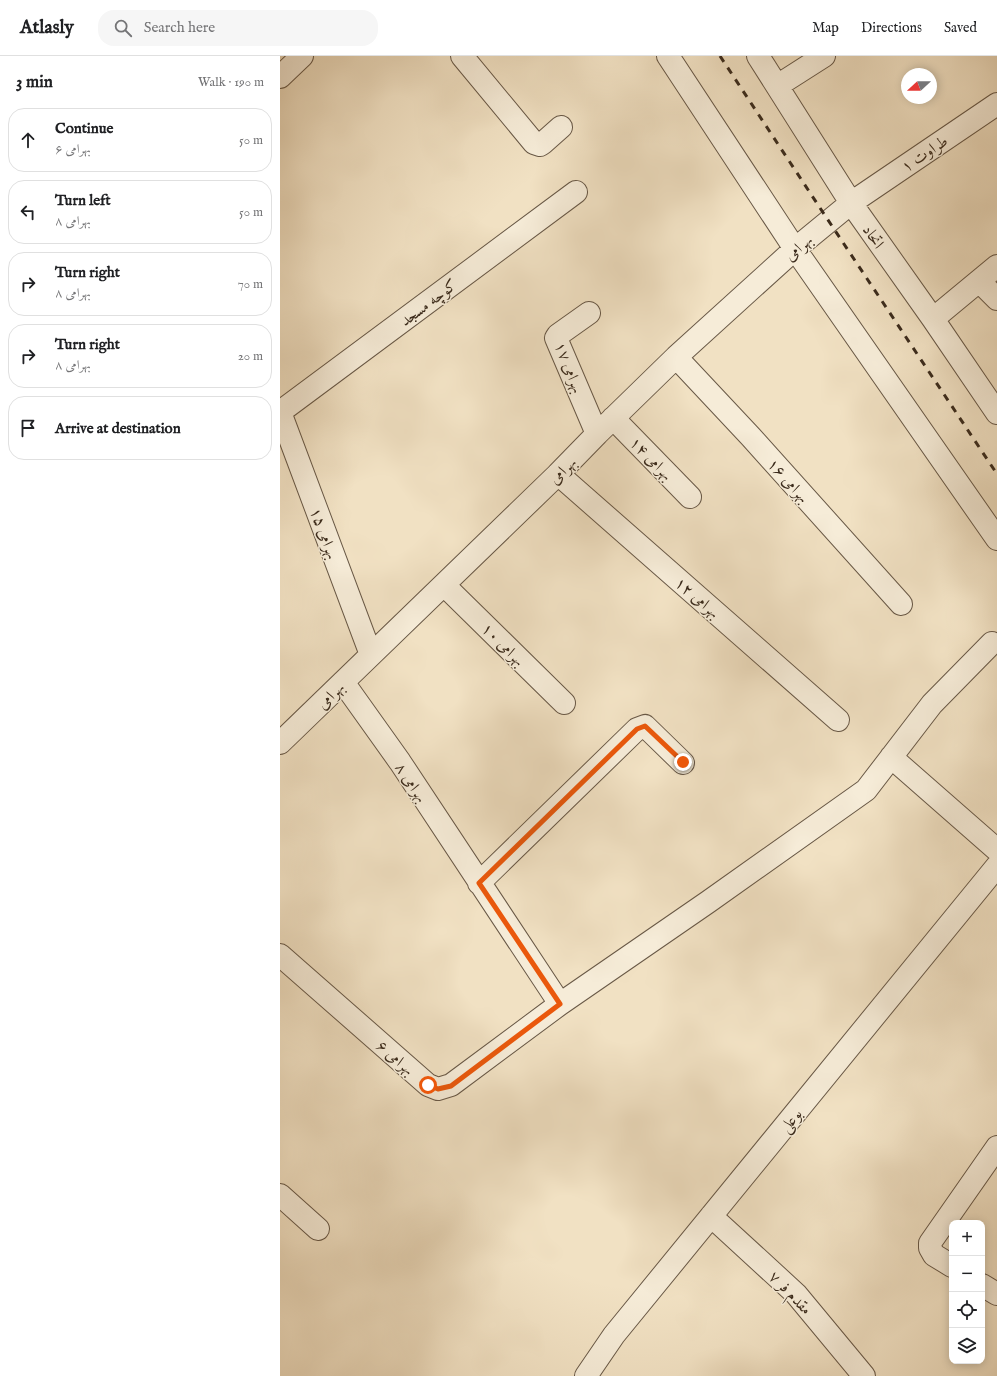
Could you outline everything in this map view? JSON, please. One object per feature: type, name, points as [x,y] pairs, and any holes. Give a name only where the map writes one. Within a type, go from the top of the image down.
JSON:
[{"type":"street","points":[[280,77],[302,56]]},
{"type":"street","points":[[462,56],[534,143],[543,143],[561,127]]},
{"type":"street","points":[[668,56],[795,249],[997,539]]},
{"type":"street","name":"اتحاد","points":[[758,56],[851,203],[997,413]]},
{"type":"street","points":[[776,86],[824,56]]},
{"type":"street","name":"طراوت ۱","points":[[851,203],[997,104]]},
{"type":"street","name":"کوچه مسجد","points":[[280,412],[576,192]]},
{"type":"street","name":"بهرامی","points":[[284,732],[343,682],[558,474],[676,357],[795,249],[851,203]]},
{"type":"street","points":[[933,319],[997,266]]},
{"type":"street","points":[[979,281],[997,299]]},
{"type":"street","name":"بهرامی ۱۷","points":[[589,313],[556,338],[598,434]]},
{"type":"street","name":"بهرامی ۱۶","points":[[676,357],[751,437],[900,604]]},
{"type":"street","name":"بهرامی ۱۵","points":[[280,412],[371,655]]},
{"type":"street","name":"بهرامی ۱۴","points":[[614,418],[690,497]]},
{"type":"street","name":"بهرامی ۱۲","points":[[558,474],[838,720]]},
{"type":"street","name":"بهرامی ۱۰","points":[[444,585],[564,704]]},
{"type":"street","name":"بهرامی ۶","points":[[280,955],[428,1085],[438,1089],[451,1086],[560,1004],[708,902],[866,790],[932,704],[992,642]]},
{"type":"street","name":"بهرامی ۸","points":[[343,682],[400,762],[560,1004]]},
{"type":"street","points":[[479,883],[637,729],[645,726],[683,762]]},
{"type":"street","points":[[891,757],[997,850]]},
{"type":"street","name":"بوعلی","points":[[586,1376],[614,1335],[997,866]]},
{"type":"street","points":[[949,1264],[934,1255],[930,1248],[930,1243],[997,1147]]},
{"type":"street","points":[[280,1195],[318,1229]]},
{"type":"street","name":"مقدم فر ۷","points":[[711,1216],[796,1294],[864,1376]]},
{"type":"street","points":[[985,1287],[997,1294]]},
{"type":"railway","points":[[720,56],[997,474]]},
{"type":"route","points":[[428,1085],[438,1089],[451,1086],[560,1004],[479,883],[637,729],[645,726],[683,762]]}]
